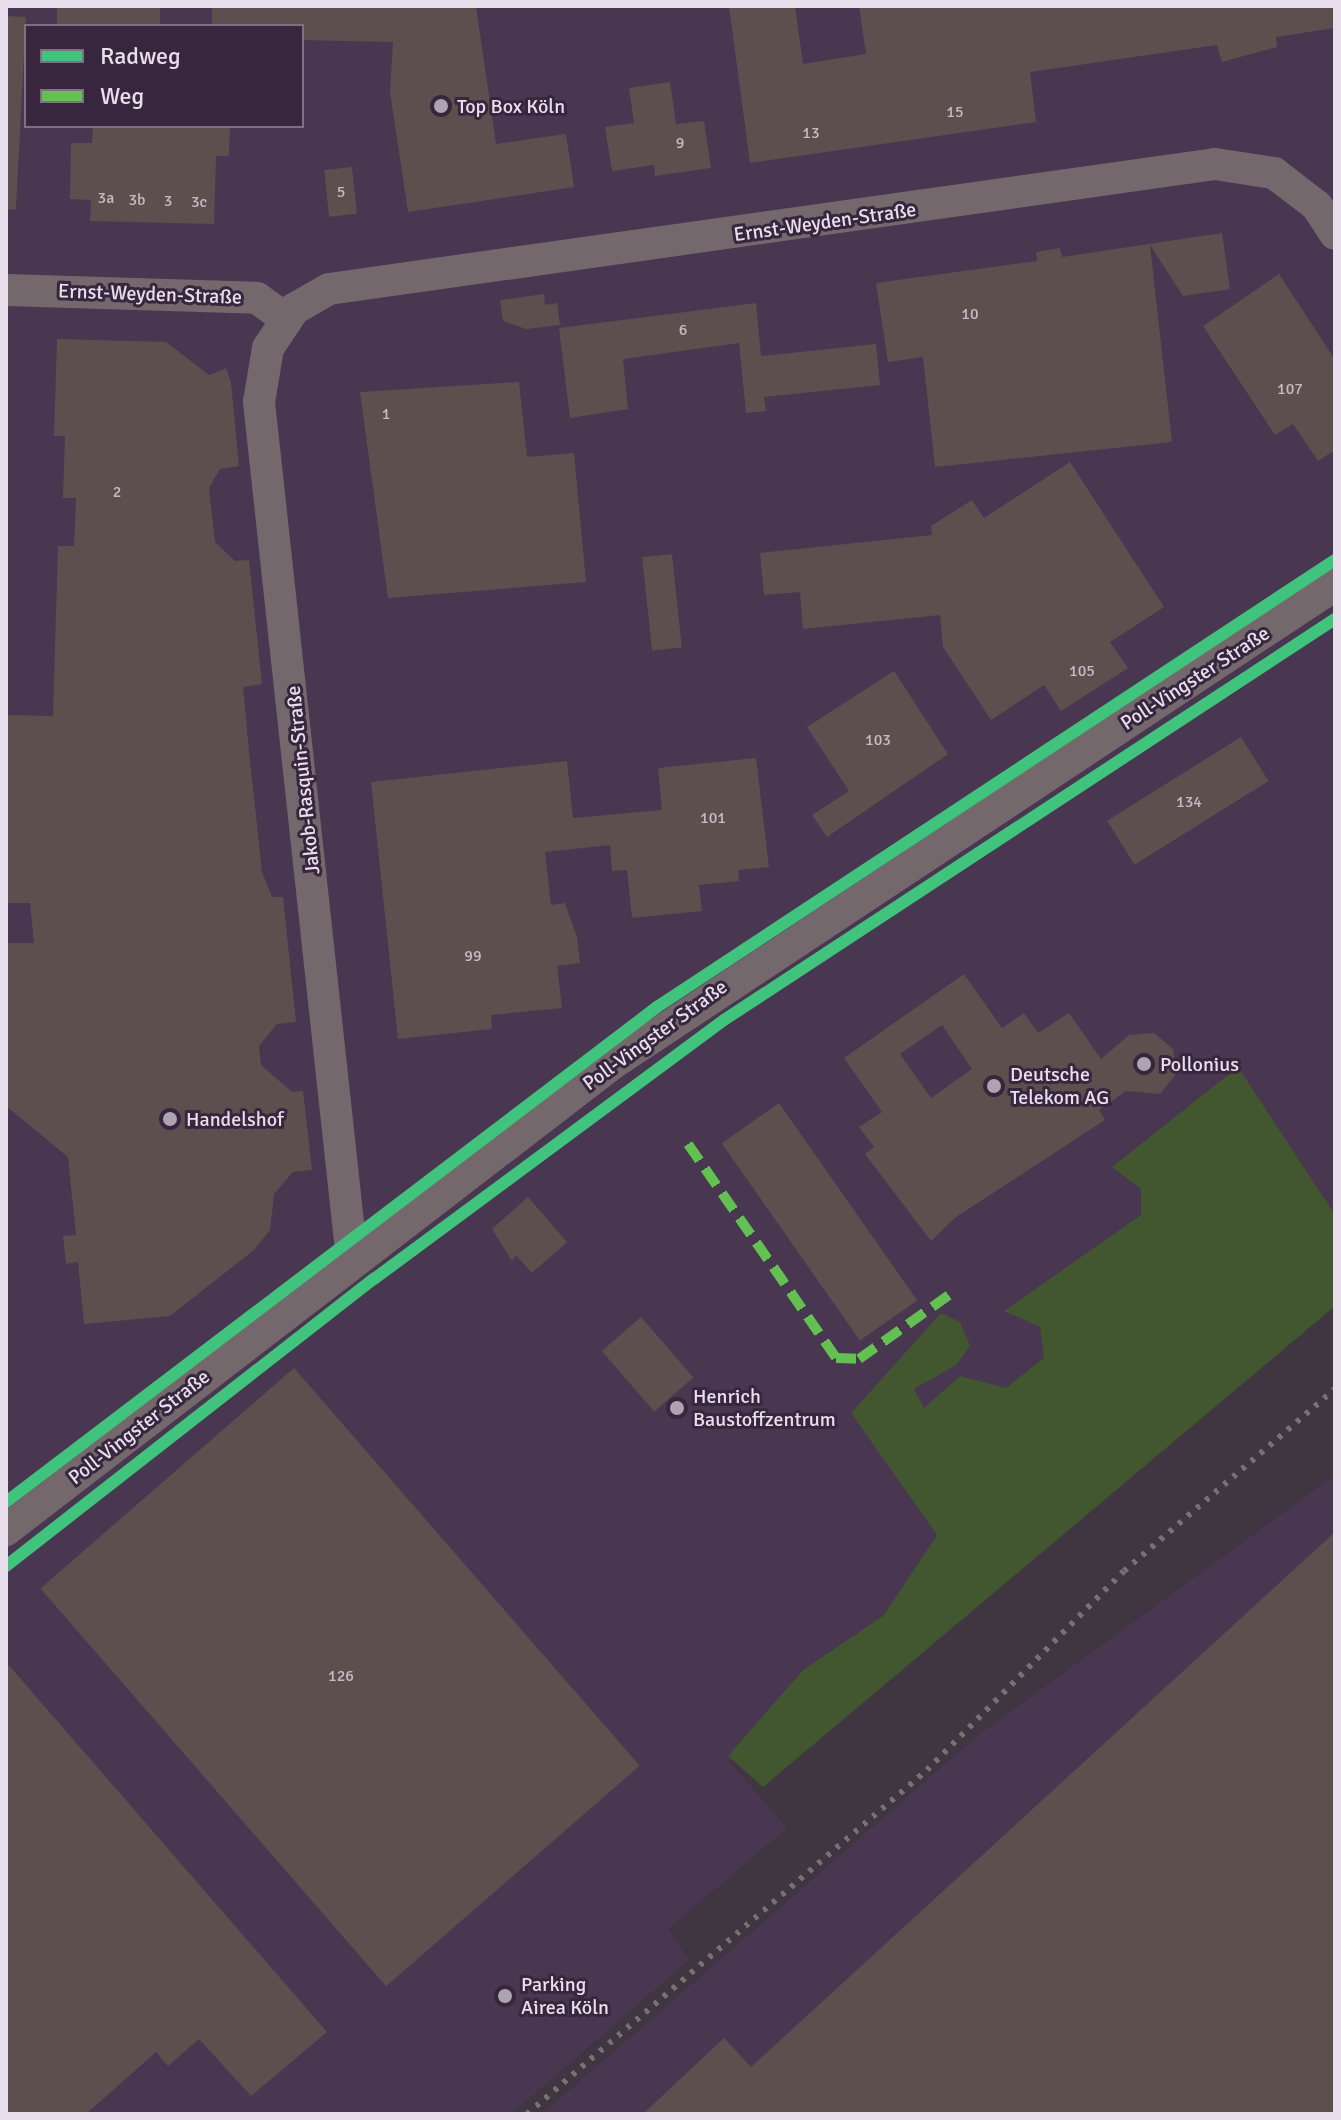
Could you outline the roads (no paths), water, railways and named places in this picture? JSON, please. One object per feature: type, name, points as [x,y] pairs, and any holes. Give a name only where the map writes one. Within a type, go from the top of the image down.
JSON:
[{"type":"street","name":"Ernst-Weyden-Straße","points":[[6,290],[257,298],[290,314],[329,289],[1215,164],[1274,173],[1317,206],[1335,234]]},
{"type":"street","name":"Jakob-Rasquin-Straße","points":[[290,314],[268,348],[259,402],[350,1241],[363,1255]]},
{"type":"street","name":"Poll-Vingster Straße","points":[[6,1530],[363,1255],[721,987],[1335,585]]},
{"type":"railway","points":[[527,2114],[927,1770],[1124,1571],[1335,1389]]},
{"type":"place","name":"Top Box Köln","points":[[441,106]]},
{"type":"place","name":"Pollonius","points":[[1144,1064]]},
{"type":"place","name":"Deutsche Telekom AG","points":[[994,1086]]},
{"type":"place","name":"Handelshof","points":[[170,1119]]},
{"type":"place","name":"Henrich Baustoffzentrum","points":[[677,1408]]},
{"type":"place","name":"Parking Airea Köln","points":[[505,1996]]}]
